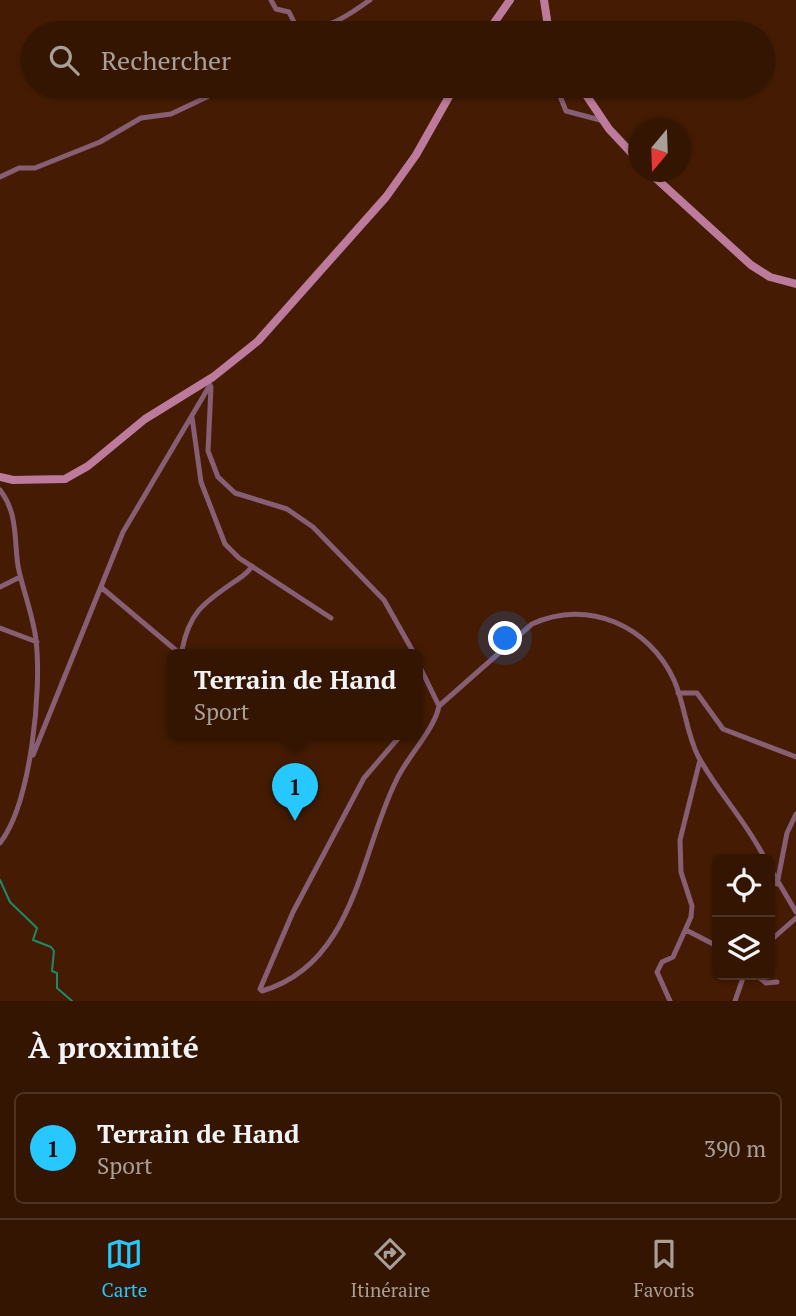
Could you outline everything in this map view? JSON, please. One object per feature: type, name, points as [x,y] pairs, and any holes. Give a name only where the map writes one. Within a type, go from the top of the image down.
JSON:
[{"type":"main road","points":[[495,21],[510,0]]},
{"type":"main road","points":[[544,0],[547,21]]},
{"type":"main road","points":[[0,477],[13,480],[65,479],[88,466],[145,419],[211,381],[258,341],[372,214],[416,155],[448,98]]},
{"type":"main road","points":[[588,98],[628,148]]},
{"type":"main road","points":[[660,182],[751,265],[770,277],[795,282]]},
{"type":"street","points":[[271,0],[276,9],[289,12],[294,21]]},
{"type":"street","points":[[338,21],[370,0]]},
{"type":"street","points":[[0,177],[19,168],[35,168],[100,142],[150,115],[163,116],[190,108],[205,98]]},
{"type":"street","points":[[561,98],[566,111],[604,121]]},
{"type":"street","points":[[0,843],[9,832],[33,755],[123,532],[211,381]]},
{"type":"street","points":[[211,381],[208,451],[218,477],[235,493],[299,514],[384,600],[412,649]]},
{"type":"street","points":[[192,417],[201,482],[220,536],[239,558],[331,618]]},
{"type":"street","points":[[0,490],[14,513],[20,577],[37,642],[33,755]]},
{"type":"street","points":[[182,649],[194,613],[212,596],[248,573],[251,566]]},
{"type":"street","points":[[0,587],[20,577]]},
{"type":"street","points":[[102,588],[174,649]]},
{"type":"street","points":[[423,734],[439,706],[532,624],[547,617],[588,614],[630,628],[663,659],[678,693],[691,741],[700,760],[746,823],[762,854]]},
{"type":"street","points":[[0,628],[37,642]]},
{"type":"street","points":[[423,677],[439,706]]},
{"type":"street","points":[[678,693],[697,693],[723,729],[796,757]]},
{"type":"street","points":[[397,740],[364,778],[284,931],[260,989],[262,991],[301,970],[339,928],[396,780],[419,740]]},
{"type":"street","points":[[670,1001],[657,972],[663,962],[673,957],[686,930],[692,906],[681,872],[680,840],[700,760]]},
{"type":"street","points":[[777,884],[787,833],[796,814]]},
{"type":"street","points":[[775,879],[796,912]]},
{"type":"street","points":[[775,937],[796,918]]},
{"type":"street","points":[[686,930],[712,943]]},
{"type":"street","points":[[735,1001],[742,980]]},
{"type":"street","points":[[762,980],[766,983],[777,982]]},
{"type":"waterway","points":[[0,880],[10,902],[37,928],[33,940],[51,947],[54,951],[52,971],[57,973],[57,988],[72,1001]]},
{"type":"place","name":"Terrain de Hand","points":[[295,821]]}]
